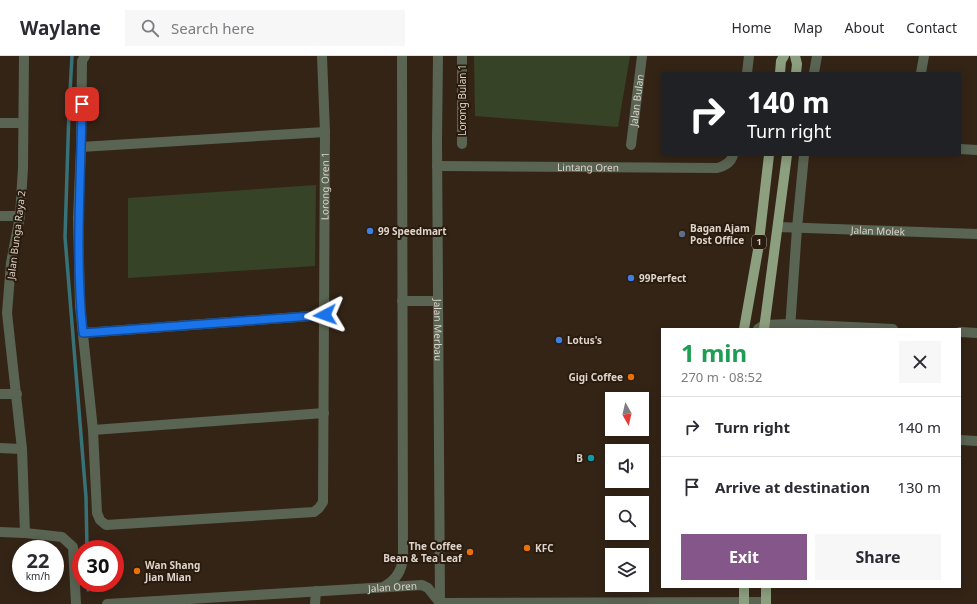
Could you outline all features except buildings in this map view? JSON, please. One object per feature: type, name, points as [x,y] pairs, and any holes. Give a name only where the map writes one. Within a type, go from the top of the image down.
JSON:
[{"type":"main road","points":[[780,72],[781,61],[784,56]]},
{"type":"main road","points":[[795,56],[797,64],[796,72]]},
{"type":"main road","name":"1","points":[[744,328],[758,250],[770,156]]},
{"type":"main road","name":"1","points":[[762,328],[778,227],[787,156]]},
{"type":"main road","points":[[744,588],[744,603]]},
{"type":"main road","points":[[766,588],[766,603]]},
{"type":"street","name":"Jalan Bunga Raya 2","points":[[24,56],[22,123],[23,168],[20,216],[11,263],[4,313],[17,394],[22,449],[25,533]]},
{"type":"street","points":[[85,56],[82,61],[78,218],[80,306],[93,430],[324,413]]},
{"type":"street","name":"Lorong Oren 1","points":[[93,430],[97,513],[100,520],[106,525],[314,512],[323,502],[325,132],[322,56]]},
{"type":"street","points":[[385,586],[391,583],[399,572],[403,557],[402,56]]},
{"type":"street","name":"Jalan Merbau","points":[[438,56],[437,166],[440,603]]},
{"type":"street","name":"Lorong Bulan 1","points":[[462,56],[462,144]]},
{"type":"street","name":"Jalan Bulan","points":[[631,145],[642,56]]},
{"type":"street","points":[[747,72],[749,56]]},
{"type":"street","points":[[814,72],[816,56]]},
{"type":"street","points":[[921,72],[924,56]]},
{"type":"street","points":[[0,123],[22,123]]},
{"type":"street","points":[[81,147],[325,132]]},
{"type":"street","points":[[961,149],[977,150]]},
{"type":"street","name":"Lintang Oren","points":[[437,166],[717,168],[725,166],[732,160],[733,156]]},
{"type":"street","points":[[790,327],[804,156]]},
{"type":"street","points":[[0,216],[20,216]]},
{"type":"street","name":"Jalan Molek","points":[[778,227],[977,234]]},
{"type":"street","points":[[402,301],[438,301]]},
{"type":"street","points":[[83,333],[325,315]]},
{"type":"street","points":[[762,328],[842,328]]},
{"type":"street","points":[[961,332],[977,333]]},
{"type":"street","points":[[0,394],[17,394]]},
{"type":"street","points":[[961,440],[977,441]]},
{"type":"street","points":[[0,448],[22,449]]},
{"type":"street","points":[[0,532],[62,537],[73,547],[76,604]]},
{"type":"street","name":"Jalan Oren","points":[[107,604],[385,586],[422,585],[428,588],[440,603]]},
{"type":"street","points":[[315,604],[316,591]]},
{"type":"street","points":[[440,603],[766,603]]},
{"type":"green space","points":[[474,56],[630,56],[618,127],[475,116]]},
{"type":"green space","points":[[316,185],[315,266],[128,278],[128,198]]},
{"type":"waterway","points":[[72,56],[65,237],[86,497],[87,540]]},
{"type":"place","name":"99 Speedmart","points":[[370,231]]},
{"type":"place","name":"Bagan Ajam Post Office","points":[[682,234]]},
{"type":"place","name":"99Perfect","points":[[631,278]]},
{"type":"place","name":"Lotus's","points":[[559,340]]},
{"type":"place","name":"Gigi Coffee","points":[[631,377]]},
{"type":"place","name":"B","points":[[591,458]]},
{"type":"place","name":"KFC","points":[[527,548]]},
{"type":"place","name":"The Coffee Bean & Tea Leaf","points":[[470,552]]},
{"type":"place","name":"Wan Shang Jian Mian","points":[[137,571]]},
{"type":"route","points":[[82,104],[78,218],[80,306],[83,333],[325,315]]}]
